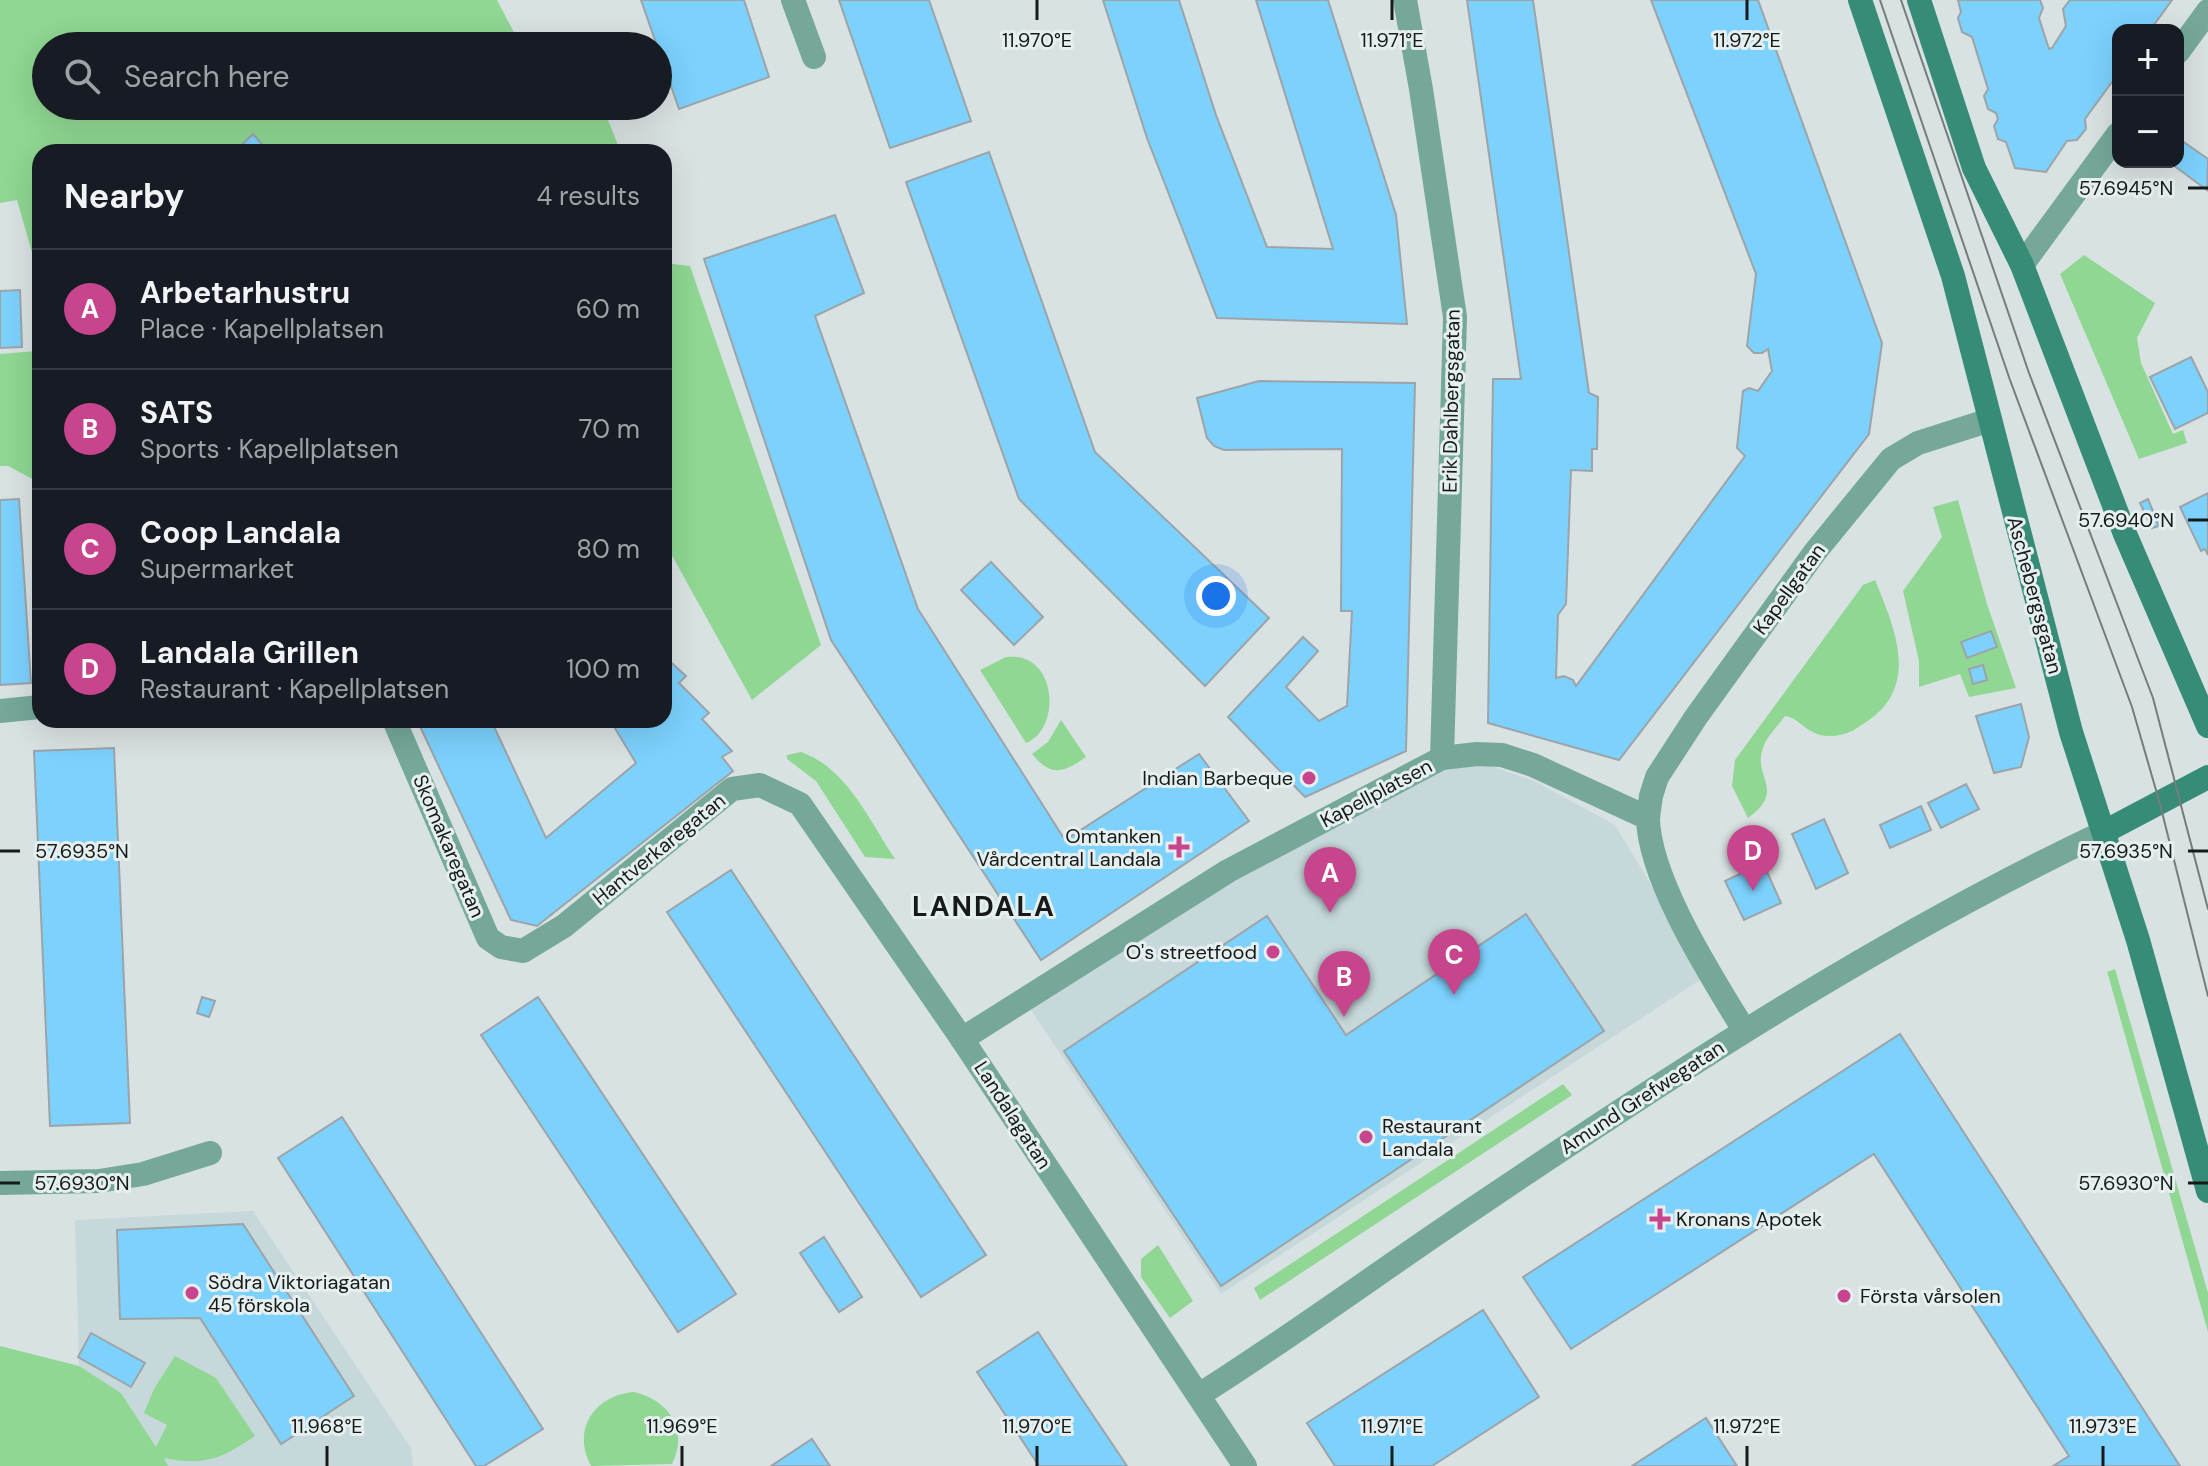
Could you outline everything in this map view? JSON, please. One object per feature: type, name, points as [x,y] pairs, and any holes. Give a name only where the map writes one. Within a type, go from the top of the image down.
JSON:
[{"type":"street","points":[[793,0],[814,57]]},
{"type":"street","name":"Erik Dahlbergsgatan","points":[[1405,0],[1455,317],[1442,758]]},
{"type":"street","name":"Aschebergsgatan","points":[[1860,0],[1953,276],[2071,732],[2138,940],[2208,1191]]},
{"type":"street","points":[[1919,0],[1974,168],[2022,265],[2125,534],[2208,726]]},
{"type":"street","points":[[2184,44],[2208,11]]},
{"type":"street","points":[[2022,265],[2112,142]]},
{"type":"street","name":"Kapellgatan","points":[[1648,818],[1657,777],[1696,717],[1837,522],[1891,459],[1918,443],[1990,420]]},
{"type":"street","points":[[0,711],[32,708]]},
{"type":"street","name":"Skomakaregatan","points":[[397,728],[488,938],[501,947],[523,951],[564,926]]},
{"type":"street","name":"Kapellplatsen","points":[[962,1039],[1228,871],[1442,758],[1502,755],[1533,765],[1648,818]]},
{"type":"street","points":[[2104,832],[2208,777]]},
{"type":"street","name":"Hantverkaregatan","points":[[564,926],[732,789],[760,785]]},
{"type":"street","name":"Landalagatan","points":[[760,785],[800,804],[962,1039],[1245,1466]]},
{"type":"street","points":[[2178,795],[2208,800]]},
{"type":"street","points":[[1648,818],[1654,857],[1669,893],[1744,1030]]},
{"type":"street","name":"Amund Grefwegatan","points":[[1199,1395],[1744,1030],[1932,919],[2104,832]]},
{"type":"street","points":[[0,1183],[99,1181],[143,1174],[210,1153]]},
{"type":"shaded area","points":[[1468,758],[1534,781],[1615,825],[1706,976],[1221,1294],[1031,1010],[1235,877]]},
{"type":"shaded area","name":"Södra Viktoriagatan 45 förskola","points":[[253,1211],[411,1448],[413,1466],[168,1466],[121,1393],[79,1366],[75,1220]]},
{"type":"green space","points":[[0,0],[497,0],[514,32],[32,32],[32,120],[608,120],[618,144],[32,144],[32,252],[17,200],[0,203]]},
{"type":"green space","points":[[2084,255],[2155,303],[2137,338],[2141,363],[2173,434],[2183,430],[2187,443],[2139,459],[2060,274]]},
{"type":"green space","points":[[672,264],[690,266],[821,645],[752,700],[672,555]]},
{"type":"green space","points":[[32,351],[32,479],[8,466],[0,466],[0,354]]},
{"type":"green space","points":[[1958,500],[1987,604],[2016,688],[1969,697],[1960,674],[1919,687],[1919,661],[1903,591],[1942,537],[1933,507]]},
{"type":"green space","points":[[1875,580],[1889,615],[1898,652],[1899,669],[1887,703],[1857,728],[1836,736],[1815,733],[1785,716],[1763,748],[1761,758],[1767,791],[1759,808],[1748,818],[1732,786],[1735,760],[1863,585]]},
{"type":"green space","points":[[1006,657],[1023,658],[1036,666],[1048,688],[1050,701],[1044,726],[1026,743],[980,670]]},
{"type":"green space","points":[[1061,720],[1086,757],[1071,767],[1058,770],[1045,766],[1032,754],[1048,742]]},
{"type":"green space","points":[[801,752],[831,770],[844,783],[895,859],[865,857],[816,781],[787,759],[787,755]]},
{"type":"green space","points":[[2115,969],[2208,1293],[2208,1332],[2107,972]]},
{"type":"green space","points":[[1563,1084],[1572,1095],[1260,1300],[1254,1288]]},
{"type":"green space","points":[[1158,1245],[1193,1301],[1170,1318],[1141,1277],[1141,1259]]},
{"type":"green space","points":[[0,1346],[79,1366],[121,1393],[156,1447],[167,1425],[144,1413],[154,1389],[175,1356],[216,1378],[255,1436],[212,1459],[191,1461],[164,1458],[168,1466],[0,1466]]},
{"type":"green space","points":[[634,1392],[657,1402],[672,1418],[678,1440],[672,1464],[591,1466],[584,1439],[590,1416],[608,1400]]},
{"type":"building","points":[[641,0],[744,0],[769,77],[679,109],[672,89],[672,32],[652,32]]},
{"type":"building","points":[[839,0],[929,0],[971,121],[890,148]]},
{"type":"building","points":[[1103,0],[1179,0],[1216,115],[1267,247],[1333,249],[1256,0],[1328,0],[1396,215],[1407,324],[1217,318],[1147,138]]},
{"type":"building","points":[[1467,0],[1533,0],[1589,393],[1598,397],[1597,449],[1592,449],[1592,471],[1571,470],[1566,604],[1558,615],[1556,678],[1564,676],[1573,680],[1576,686],[1745,456],[1737,448],[1743,391],[1749,388],[1758,391],[1772,371],[1768,349],[1754,353],[1747,346],[1756,274],[1651,0],[1758,0],[1882,343],[1869,434],[1619,760],[1488,723],[1493,379],[1521,379]]},
{"type":"building","points":[[1958,0],[2040,0],[2043,8],[2039,18],[2049,49],[2066,26],[2063,9],[2070,0],[2172,0],[2155,24],[2112,24],[2112,82],[2085,119],[2086,129],[2077,140],[2067,141],[2046,172],[2015,168],[2006,142],[1998,139],[1994,126],[1998,119],[1996,113],[1988,109],[1984,96],[1988,89],[1972,37],[1962,32],[1958,18],[1961,12]]},
{"type":"building","points":[[253,134],[262,144],[242,144]]},
{"type":"building","points":[[2184,142],[2208,159],[2207,190],[2177,168],[2184,168]]},
{"type":"building","points":[[989,152],[1095,452],[1269,618],[1205,686],[1019,499],[906,182]]},
{"type":"building","points":[[835,215],[864,293],[815,316],[918,609],[1065,840],[1199,754],[1249,821],[1041,960],[831,640],[704,259]]},
{"type":"building","points":[[20,290],[22,347],[0,348],[0,291]]},
{"type":"building","points":[[2191,357],[2208,392],[2208,413],[2175,429],[2150,377]]},
{"type":"building","points":[[1259,381],[1415,383],[1406,751],[1305,797],[1228,717],[1303,637],[1318,651],[1286,687],[1319,721],[1347,706],[1352,611],[1341,611],[1342,449],[1224,450],[1214,446],[1207,438],[1197,398]]},
{"type":"building","points":[[2208,493],[2208,555],[2205,549],[2201,551],[2180,507]]},
{"type":"building","points":[[19,499],[31,683],[0,685],[0,500]]},
{"type":"building","points":[[2148,499],[2159,526],[2152,528],[2140,503]]},
{"type":"building","points":[[991,562],[1043,617],[1014,645],[961,590]]},
{"type":"building","points":[[1991,631],[1997,647],[1967,658],[1961,642]]},
{"type":"building","points":[[672,663],[686,676],[679,683],[709,713],[702,719],[732,751],[722,757],[733,771],[537,926],[511,920],[421,728],[495,728],[546,838],[636,763],[615,728],[672,728]]},
{"type":"building","points":[[1983,665],[1987,680],[1973,684],[1969,669]]},
{"type":"building","points":[[2021,704],[2029,737],[2021,767],[1994,773],[1976,716]]},
{"type":"building","points":[[114,748],[130,1123],[50,1126],[34,751]]},
{"type":"building","points":[[1966,784],[1979,809],[1941,828],[1928,803]]},
{"type":"building","points":[[1921,806],[1931,830],[1890,848],[1880,825]]},
{"type":"building","points":[[1824,819],[1848,873],[1816,889],[1792,834]]},
{"type":"building","points":[[1763,863],[1781,903],[1744,920],[1725,881]]},
{"type":"building","points":[[731,870],[986,1255],[921,1297],[667,912]]},
{"type":"building","points":[[1526,914],[1604,1031],[1221,1286],[1064,1051],[1267,916],[1346,1035]]},
{"type":"building","points":[[202,997],[215,1001],[209,1017],[197,1013]]},
{"type":"building","points":[[538,997],[736,1294],[678,1332],[481,1035]]},
{"type":"building","points":[[1900,1034],[2180,1466],[2053,1466],[2069,1456],[1874,1154],[1571,1349],[1523,1277]]},
{"type":"building","points":[[342,1117],[543,1429],[484,1466],[476,1466],[278,1158]]},
{"type":"building","points":[[243,1224],[354,1396],[281,1444],[200,1318],[120,1319],[117,1230]]},
{"type":"building","points":[[824,1237],[862,1297],[839,1312],[800,1253]]},
{"type":"building","points":[[1483,1310],[1539,1397],[1432,1466],[1335,1466],[1307,1423]]},
{"type":"building","points":[[1038,1332],[1127,1466],[1039,1466],[977,1372]]},
{"type":"building","points":[[91,1333],[145,1363],[131,1387],[78,1357]]},
{"type":"building","points":[[1706,1418],[1737,1466],[1632,1466]]},
{"type":"building","points":[[812,1439],[830,1466],[771,1466]]},
{"type":"tram line","points":[[1880,0],[2010,380],[2132,707],[2160,804],[2208,996]]},
{"type":"tram line","points":[[1901,0],[2029,373],[2153,698],[2208,909]]},
{"type":"place","name":"Indian Barbeque","points":[[1309,778]]},
{"type":"place","name":"Omtanken Vårdcentral Landala","points":[[1179,847]]},
{"type":"place","name":"Landala Grillen","points":[[1753,891]]},
{"type":"place","name":"Arbetarhustru","points":[[1330,913]]},
{"type":"place","name":"O's streetfood","points":[[1273,952]]},
{"type":"place","name":"Coop Landala","points":[[1454,995]]},
{"type":"place","name":"SATS","points":[[1344,1017]]},
{"type":"place","name":"Restaurant Landala","points":[[1366,1137]]},
{"type":"place","name":"Kronans Apotek","points":[[1660,1219]]},
{"type":"place","name":"Södra Viktoriagatan 45 förskola","points":[[192,1293]]},
{"type":"place","name":"Första vårsolen","points":[[1844,1296]]},
{"type":"district","name":"LANDALA","points":[[984,906]]}]
